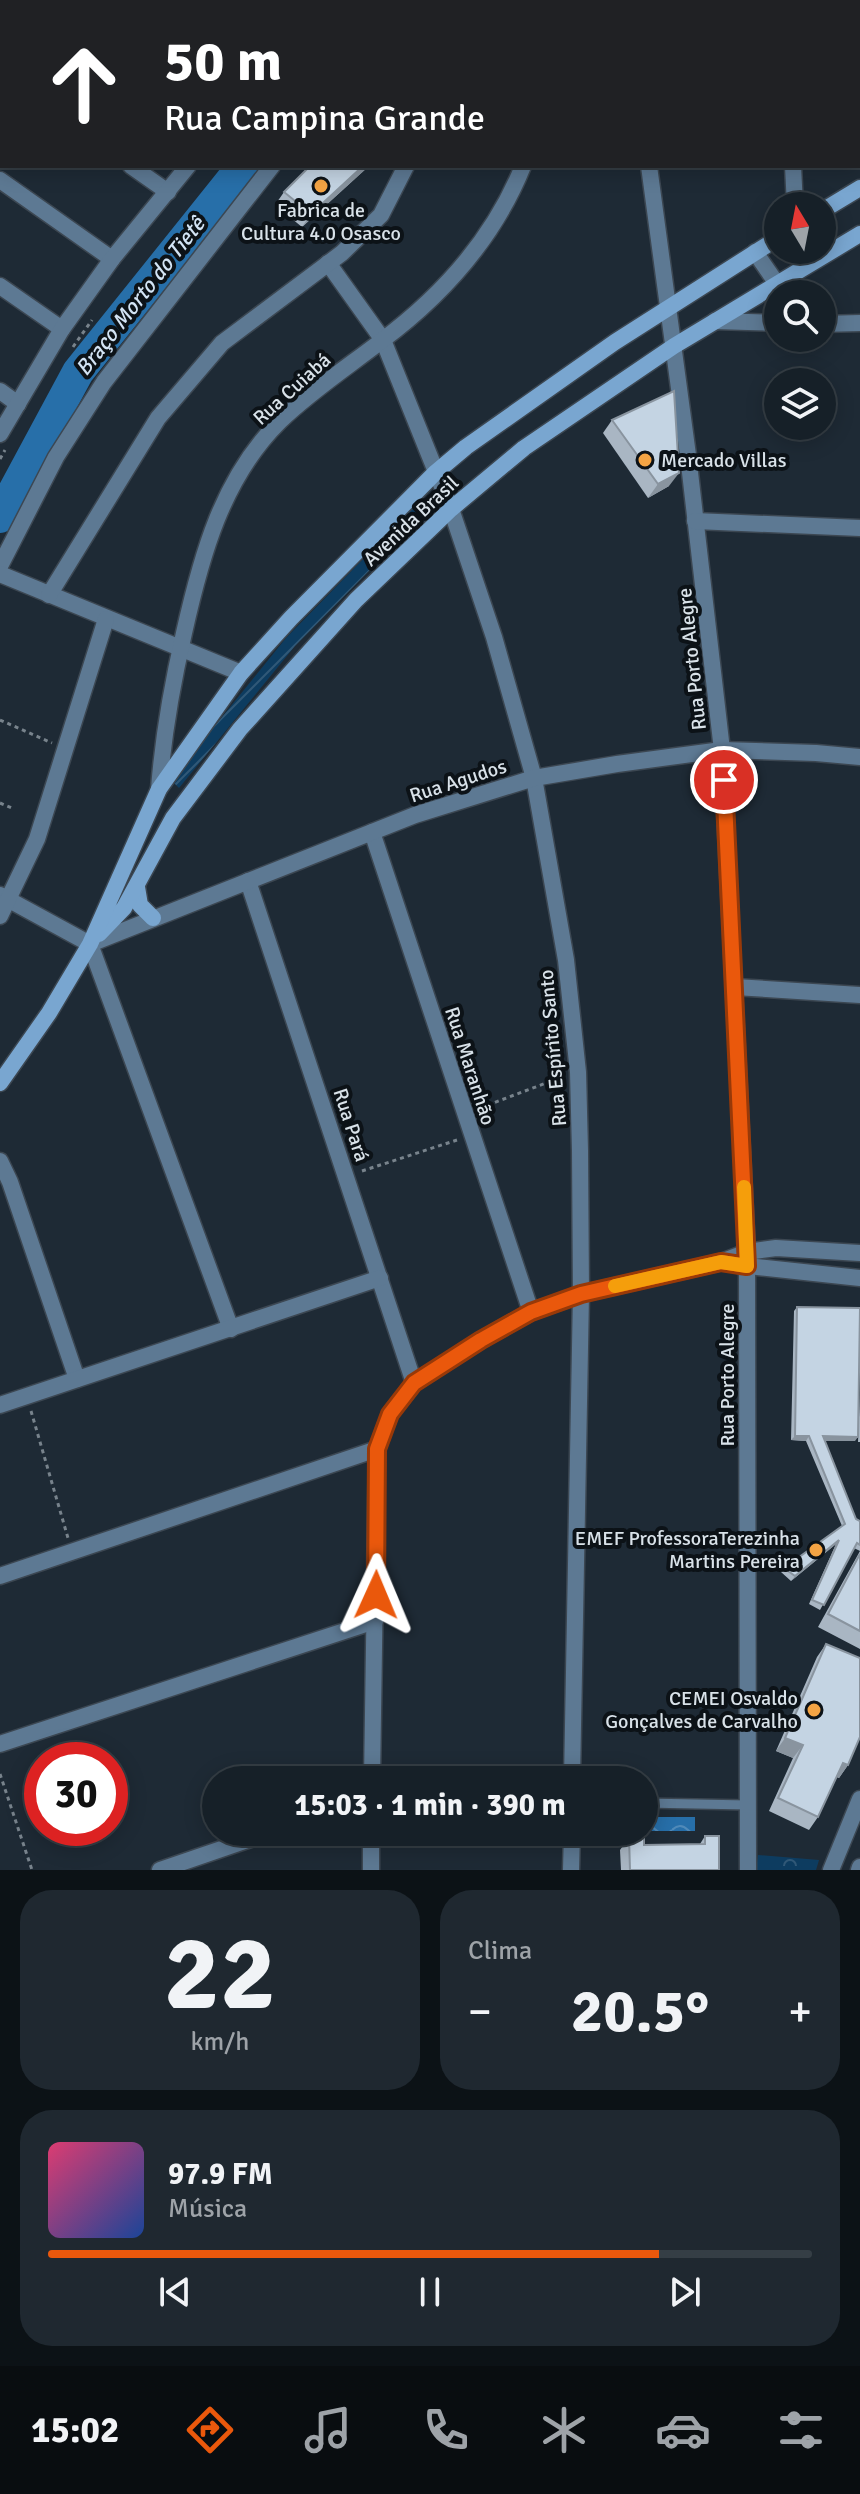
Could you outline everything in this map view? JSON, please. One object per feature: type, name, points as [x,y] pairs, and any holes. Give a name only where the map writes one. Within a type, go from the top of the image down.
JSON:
[{"type":"main road","points":[[836,203],[860,188]]},
{"type":"main road","name":"Avenida Brasil","points":[[794,280],[860,234]]},
{"type":"main road","name":"Avenida Brasil","points":[[0,1083],[49,1013],[90,944],[159,789],[241,673],[322,586],[435,473],[503,420],[669,305],[764,247]]},
{"type":"main road","name":"Avenida Brasil","points":[[90,944],[124,908],[173,818],[240,729],[356,600],[451,509],[524,448],[674,346],[715,321],[764,298]]},
{"type":"main road","points":[[137,887],[140,905],[153,918]]},
{"type":"street","points":[[134,168],[168,192]]},
{"type":"street","points":[[4,441],[18,404],[62,329],[112,259],[186,168]]},
{"type":"street","points":[[0,566],[56,457],[104,382],[270,168]]},
{"type":"street","points":[[49,595],[158,418],[178,392],[222,343],[332,267],[381,215],[405,168]]},
{"type":"street","name":"Rua Cuiabá","points":[[159,789],[166,722],[201,560],[226,499],[242,470],[278,423],[434,297],[483,240],[510,196],[522,168]]},
{"type":"street","name":"Rua Porto Alegre","points":[[649,168],[669,305],[722,750],[747,1259],[748,1870]]},
{"type":"street","points":[[793,168],[794,192]]},
{"type":"street","points":[[0,180],[112,259]]},
{"type":"street","points":[[755,252],[773,280]]},
{"type":"street","name":"Rua Espírito Santo","points":[[332,267],[383,340],[451,509],[494,637],[534,778],[566,960],[578,1072],[581,1294],[572,1766]]},
{"type":"street","points":[[0,286],[62,329]]},
{"type":"street","points":[[715,321],[764,323]]},
{"type":"street","points":[[836,324],[860,323]]},
{"type":"street","points":[[0,391],[18,404]]},
{"type":"street","points":[[695,521],[860,528]]},
{"type":"street","points":[[0,574],[241,673]]},
{"type":"street","points":[[0,916],[5,897],[37,839],[106,619]]},
{"type":"street","name":"Rua Agudos","points":[[90,944],[372,832],[534,778],[722,750],[860,757]]},
{"type":"street","name":"Rua Maranhão","points":[[372,832],[531,1312]]},
{"type":"street","name":"Rua Pará","points":[[248,881],[414,1383]]},
{"type":"street","points":[[5,897],[90,944],[231,1329]]},
{"type":"street","points":[[735,987],[860,995]]},
{"type":"street","points":[[0,1161],[10,1182],[77,1379]]},
{"type":"street","points":[[372,1766],[377,1449],[390,1414],[414,1383],[531,1312],[581,1294],[721,1262],[747,1259],[776,1248],[860,1253]]},
{"type":"street","points":[[747,1259],[860,1278]]},
{"type":"street","points":[[0,1405],[380,1278]]},
{"type":"street","points":[[0,1576],[377,1449]]},
{"type":"street","points":[[0,1744],[375,1621]]},
{"type":"street","points":[[831,1870],[856,1819],[860,1799]]},
{"type":"street","points":[[160,1870],[205,1863],[241,1846]]},
{"type":"street","points":[[371,1846],[371,1870]]},
{"type":"street","points":[[571,1870],[572,1846]]},
{"type":"lane","points":[[658,1803],[748,1805]]},
{"type":"path","points":[[65,358],[92,319]]},
{"type":"path","points":[[0,459],[4,441]]},
{"type":"path","points":[[0,720],[67,749]]},
{"type":"path","points":[[0,803],[14,809]]},
{"type":"path","points":[[465,1114],[578,1072]]},
{"type":"path","points":[[346,1176],[472,1135]]},
{"type":"path","points":[[26,1395],[72,1550]]},
{"type":"path","points":[[0,1774],[32,1870]]},
{"type":"green space","points":[[419,502],[428,511],[295,646],[179,788],[171,780],[286,638]]},
{"type":"green space","points":[[758,1855],[819,1860],[816,1870],[756,1870]]},
{"type":"water","points":[[658,1817],[695,1817],[695,1831],[658,1831]]},
{"type":"building","name":"Fabrica de Cultura 4.0 Osasco","points":[[308,168],[361,168],[311,214],[284,192]]},
{"type":"building","name":"Mercado Villas","points":[[674,391],[679,473],[658,484],[612,420]]},
{"type":"building","points":[[797,1307],[860,1308],[858,1437],[823,1436],[856,1519],[860,1521],[860,1545],[857,1543],[824,1605],[812,1600],[839,1540],[795,1576],[784,1568],[845,1524],[809,1436],[795,1436]]},
{"type":"building","points":[[860,1554],[860,1631],[828,1614]]},
{"type":"building","points":[[826,1644],[860,1658],[860,1737],[848,1765],[843,1763],[818,1817],[778,1798],[803,1745],[785,1738]]},
{"type":"building","points":[[705,1836],[719,1836],[719,1870],[630,1870],[629,1846],[705,1844]]},
{"type":"waterway","name":"Braço Morto do Tietê","points":[[0,517],[78,372],[241,168]]},
{"type":"slow traffic","points":[[615,1286],[721,1262],[747,1266],[744,1187]]},
{"type":"place","name":"Fabrica de Cultura 4.0 Osasco","points":[[321,186]]},
{"type":"place","name":"Mercado Villas","points":[[645,460]]},
{"type":"place","name":"EMEF ProfessoraTerezinha Martins Pereira","points":[[816,1550]]},
{"type":"place","name":"CEMEI Osvaldo Gonçalves de Carvalho","points":[[814,1710]]},
{"type":"route","points":[[376,1595],[377,1449],[390,1414],[414,1383],[531,1312],[581,1294],[721,1262],[747,1266],[724,780]]}]
